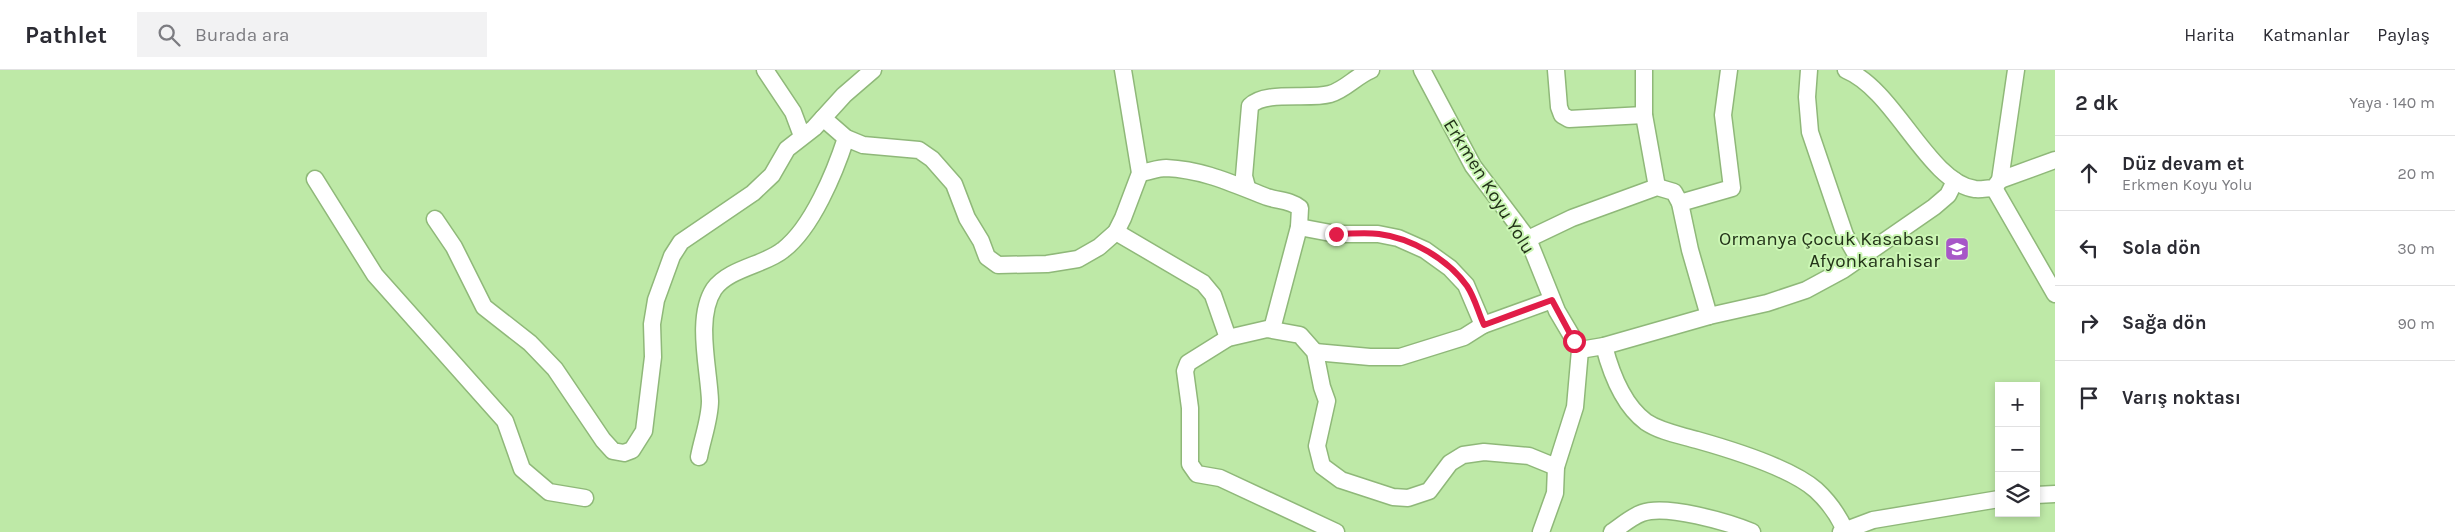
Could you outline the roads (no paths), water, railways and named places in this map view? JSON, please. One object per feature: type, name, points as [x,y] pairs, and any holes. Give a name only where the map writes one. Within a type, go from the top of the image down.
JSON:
[{"type":"street","points":[[765,70],[793,112],[802,136]]},
{"type":"street","points":[[435,219],[454,247],[484,307],[530,343],[555,369],[602,440],[613,451],[624,453],[632,450],[644,431],[652,357],[652,324],[656,300],[672,256],[681,242],[753,193],[772,175],[788,149],[873,70]]},
{"type":"street","points":[[823,118],[846,138],[863,145],[919,150],[932,159],[954,184],[967,218],[981,240],[988,257],[998,265],[1047,264],[1078,259],[1099,247],[1116,232],[1140,173],[1123,70]]},
{"type":"street","name":"Erkmen Koyu Yolu","points":[[1422,70],[1473,166],[1528,239],[1552,300],[1580,350]]},
{"type":"street","points":[[1556,70],[1559,107],[1562,116],[1569,118],[1644,115]]},
{"type":"street","points":[[1644,70],[1644,115],[1657,187]]},
{"type":"street","points":[[1680,203],[1732,188],[1723,115],[1729,70]]},
{"type":"street","points":[[1809,70],[1807,97],[1810,132],[1845,235],[1858,258]]},
{"type":"street","points":[[2016,70],[1997,184],[2055,294]]},
{"type":"street","points":[[1247,188],[1244,176],[1250,106],[1254,101],[1278,97],[1330,94],[1363,72]]},
{"type":"street","points":[[1854,72],[1875,88],[1935,162],[1955,181],[1975,189],[1997,184],[2055,160]]},
{"type":"street","points":[[699,457],[710,403],[705,334],[706,306],[714,288],[730,276],[783,251],[804,226],[826,190],[846,138]]},
{"type":"street","points":[[1140,173],[1166,168],[1207,174],[1272,199],[1292,202],[1300,208],[1299,227],[1272,329]]},
{"type":"street","points":[[315,179],[375,275],[506,421],[522,469],[549,492],[585,498]]},
{"type":"street","points":[[1541,532],[1555,492],[1556,467],[1575,407],[1580,350],[1604,346],[1709,316],[1767,303],[1806,290],[1843,270],[1934,207],[1948,195],[1955,181]]},
{"type":"street","points":[[1528,239],[1572,218],[1657,187],[1674,192],[1680,203],[1690,250],[1709,316]]},
{"type":"street","points":[[1299,227],[1336,234],[1378,234],[1398,238],[1425,250],[1450,268],[1466,285],[1484,325]]},
{"type":"street","points":[[1116,232],[1203,283],[1213,295],[1228,338]]},
{"type":"street","points":[[1315,352],[1370,358],[1400,357],[1464,337],[1484,325],[1552,300]]},
{"type":"street","points":[[1336,532],[1220,478],[1197,474],[1190,464],[1190,408],[1185,370],[1188,363],[1228,338],[1272,329],[1300,335],[1315,352],[1327,402],[1318,446],[1322,466],[1341,480],[1393,497],[1408,498],[1429,491],[1450,463],[1463,455],[1484,452],[1529,456],[1556,467]]},
{"type":"street","points":[[1604,346],[1614,375],[1630,407],[1646,422],[1665,431],[1733,452],[1800,479],[1822,497],[1838,515],[1843,531],[1873,520],[1995,500]]},
{"type":"street","points":[[2040,495],[2055,494]]},
{"type":"street","points":[[1612,532],[1643,513],[1668,511],[1690,514],[1752,532]]},
{"type":"place","name":"Ormanya Çocuk Kasabası Afyonkarahisar","points":[[1957,249]]}]
